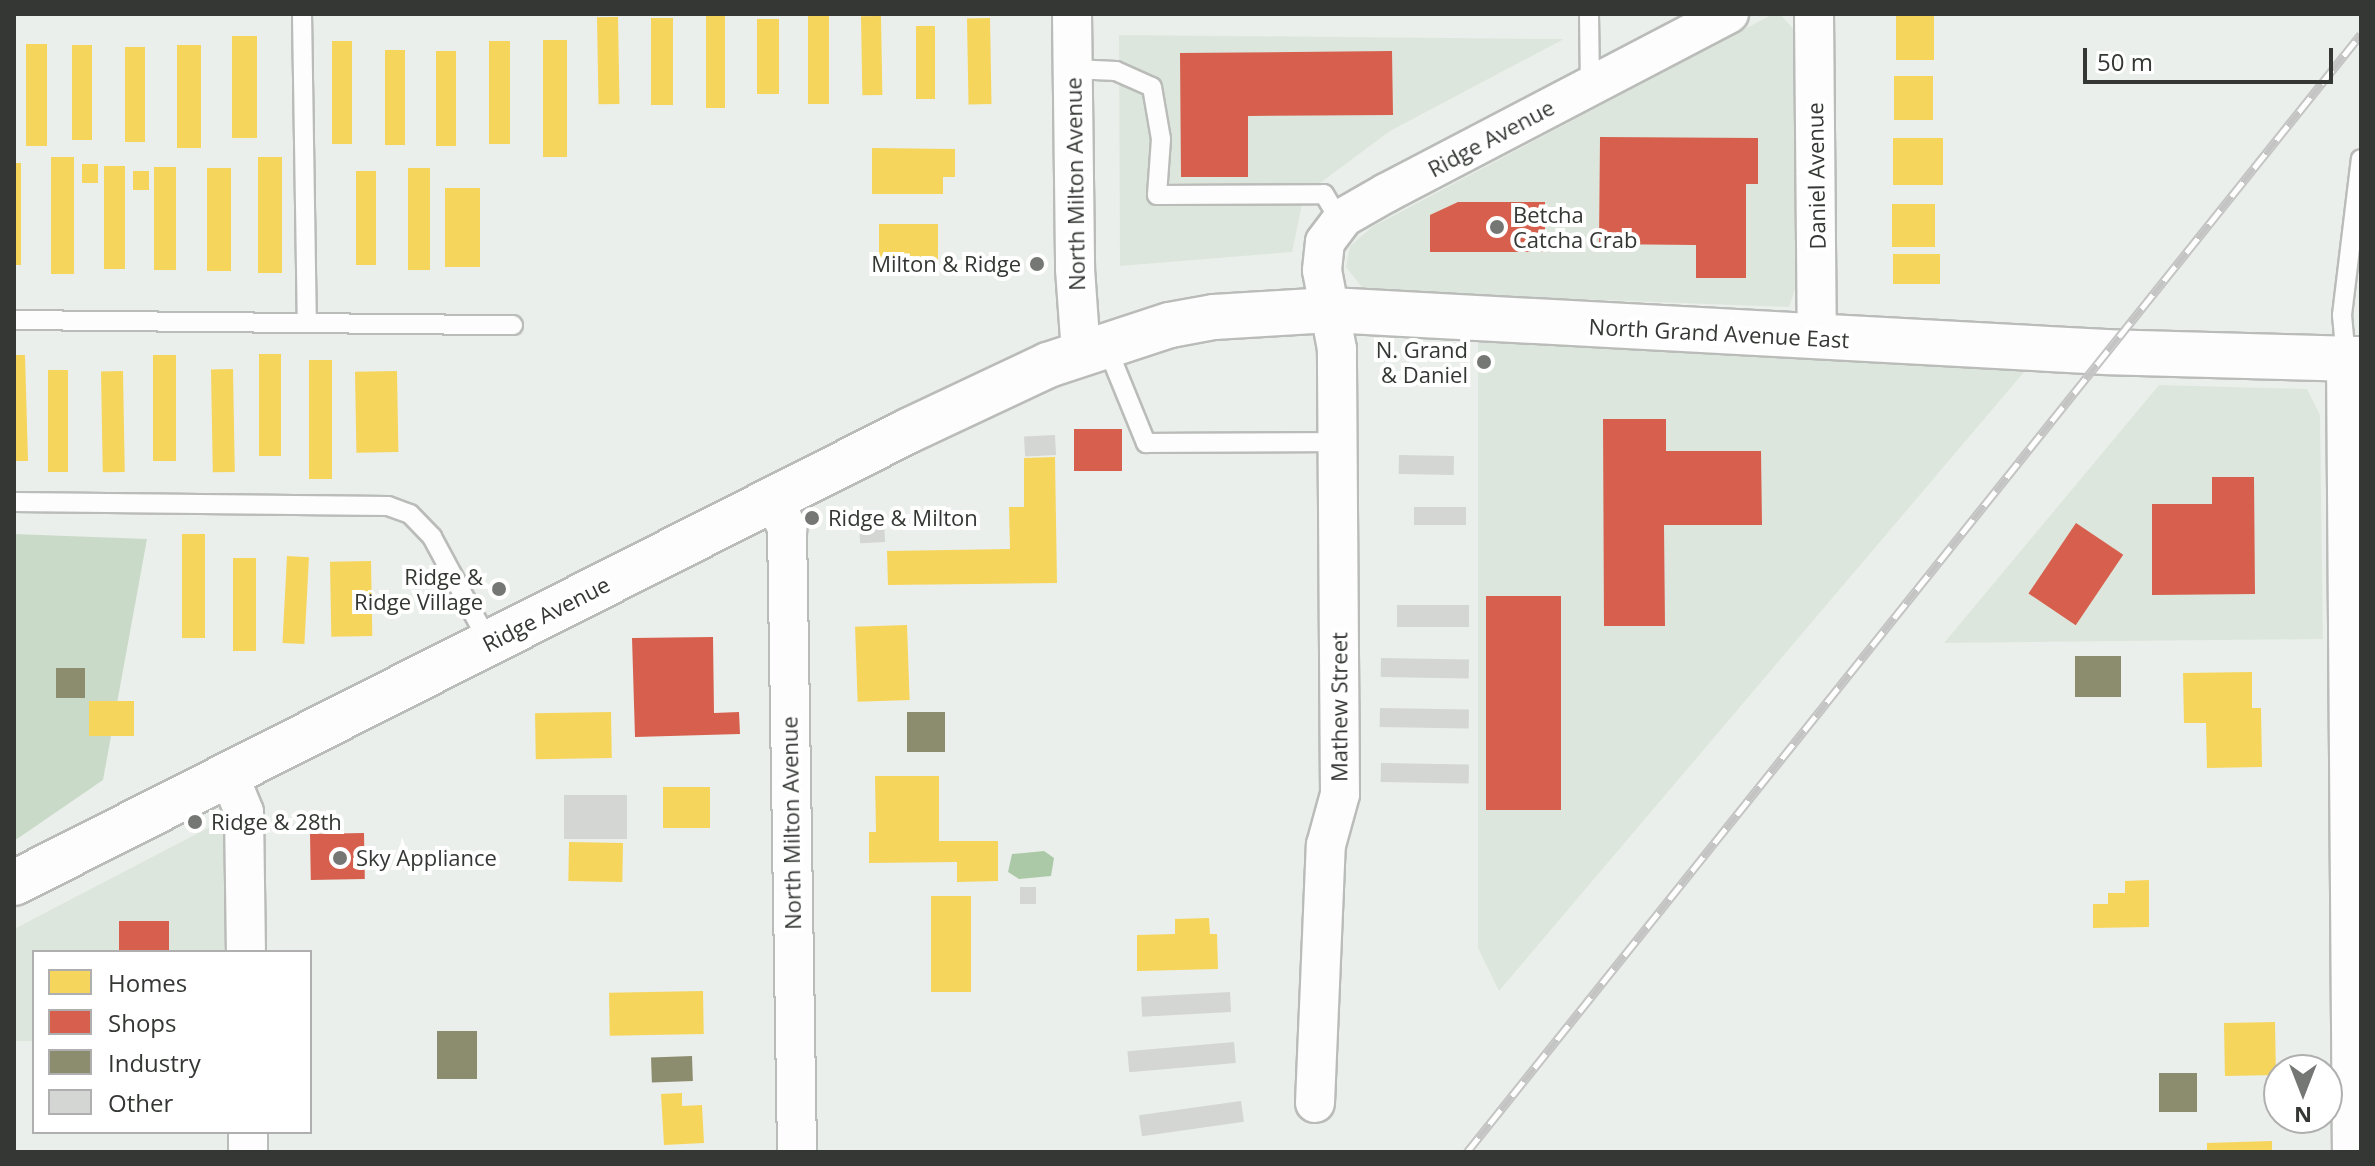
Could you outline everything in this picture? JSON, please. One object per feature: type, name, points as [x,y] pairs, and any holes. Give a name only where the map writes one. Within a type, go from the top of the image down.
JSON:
[{"type":"street","name":"North Milton Avenue","points":[[1072,14],[1075,269],[1094,349]]},
{"type":"street","name":"Ridge Avenue","points":[[1340,221],[1590,85],[1729,14]]},
{"type":"street","name":"Daniel Avenue","points":[[1814,14],[1817,339]]},
{"type":"street","points":[[1330,310],[1322,256],[1340,221]]},
{"type":"street","name":"North Grand Avenue East","points":[[1094,349],[1214,317],[1330,310],[1817,339],[2354,359]]},
{"type":"street","name":"Mathew Street","points":[[1315,1103],[1326,845],[1340,794],[1337,349],[1330,310]]},
{"type":"street","name":"Ridge Avenue","points":[[14,883],[772,498],[1094,349]]},
{"type":"street","points":[[2352,1152],[2354,359]]},
{"type":"street","name":"North Milton Avenue","points":[[772,498],[787,528],[797,1152]]},
{"type":"street","points":[[228,773],[244,812],[246,950]]},
{"type":"lane","points":[[302,14],[307,322]]},
{"type":"lane","points":[[1589,14],[1590,85]]},
{"type":"lane","points":[[1073,69],[1116,71],[1152,87],[1161,139],[1157,195],[1324,194],[1340,221]]},
{"type":"lane","points":[[2354,359],[2342,315],[2361,159]]},
{"type":"lane","points":[[14,320],[513,325]]},
{"type":"lane","points":[[1094,349],[1146,443],[1337,442]]},
{"type":"lane","points":[[14,502],[388,506],[410,514],[432,537],[489,643]]},
{"type":"shaded area","points":[[1773,14],[1780,14],[1795,31],[1797,283],[1789,307],[1365,291],[1346,267],[1350,246],[1372,227]]},
{"type":"shaded area","points":[[1119,35],[1564,39],[1390,131],[1304,195],[1292,252],[1120,266]]},
{"type":"shaded area","points":[[1478,337],[2030,365],[1499,991],[1478,948]]},
{"type":"shaded area","points":[[2159,385],[2307,389],[2320,415],[2323,639],[1944,643]]},
{"type":"shaded area","points":[[14,534],[147,539],[103,780],[14,841]]},
{"type":"shaded area","points":[[229,817],[229,950],[32,950],[32,1041],[14,1041],[14,929]]},
{"type":"shaded area","points":[[1044,851],[1054,858],[1051,876],[1019,879],[1008,872],[1012,854]]},
{"type":"building: Homes","points":[[706,14],[725,14],[725,108],[706,108]]},
{"type":"building: Homes","points":[[808,14],[829,14],[829,104],[808,104]]},
{"type":"building: Homes","points":[[861,16],[881,16],[882,95],[862,95]]},
{"type":"building: Homes","points":[[1896,16],[1934,16],[1934,60],[1896,60]]},
{"type":"building: Homes","points":[[597,17],[618,17],[620,104],[599,104]]},
{"type":"building: Homes","points":[[651,18],[673,18],[673,105],[651,105]]},
{"type":"building: Homes","points":[[967,18],[990,18],[992,104],[969,104]]},
{"type":"building: Homes","points":[[757,19],[779,19],[779,94],[757,94]]},
{"type":"building: Homes","points":[[916,26],[935,26],[935,99],[916,99]]},
{"type":"building: Homes","points":[[232,36],[257,36],[257,138],[232,138]]},
{"type":"building: Homes","points":[[543,40],[567,40],[567,157],[543,157]]},
{"type":"building: Homes","points":[[332,41],[352,41],[352,144],[332,144]]},
{"type":"building: Homes","points":[[489,41],[510,41],[510,144],[489,144]]},
{"type":"building: Homes","points":[[26,44],[47,44],[47,146],[26,146]]},
{"type":"building: Homes","points":[[72,45],[92,45],[92,140],[72,140]]},
{"type":"building: Homes","points":[[177,45],[201,45],[201,148],[177,148]]},
{"type":"building: Homes","points":[[125,47],[145,47],[145,142],[125,142]]},
{"type":"building: Homes","points":[[385,50],[405,50],[405,145],[385,145]]},
{"type":"building: Homes","points":[[436,51],[456,51],[456,146],[436,146]]},
{"type":"building: Homes","points":[[1894,76],[1933,76],[1933,120],[1894,120]]},
{"type":"building: Homes","points":[[1893,138],[1943,138],[1943,185],[1893,185]]},
{"type":"building: Homes","points":[[872,148],[955,149],[955,177],[943,177],[943,194],[872,194]]},
{"type":"building: Homes","points":[[51,157],[74,157],[74,274],[51,274]]},
{"type":"building: Homes","points":[[258,157],[282,157],[282,273],[258,273]]},
{"type":"building: Homes","points":[[14,163],[21,163],[21,265],[14,265]]},
{"type":"building: Homes","points":[[82,164],[98,164],[98,183],[82,183]]},
{"type":"building: Homes","points":[[104,166],[125,166],[125,269],[104,269]]},
{"type":"building: Homes","points":[[154,167],[176,167],[176,270],[154,270]]},
{"type":"building: Homes","points":[[207,168],[231,168],[231,271],[207,271]]},
{"type":"building: Homes","points":[[408,168],[430,168],[430,270],[408,270]]},
{"type":"building: Homes","points":[[133,171],[149,171],[149,190],[133,190]]},
{"type":"building: Homes","points":[[356,171],[376,171],[376,265],[356,265]]},
{"type":"building: Homes","points":[[445,188],[480,188],[480,267],[445,267]]},
{"type":"building: Homes","points":[[1892,204],[1935,204],[1935,247],[1892,247]]},
{"type":"building: Homes","points":[[879,224],[938,224],[938,269],[879,269]]},
{"type":"building: Homes","points":[[1893,254],[1940,254],[1940,284],[1893,284]]},
{"type":"building: Homes","points":[[259,354],[281,354],[281,456],[259,456]]},
{"type":"building: Homes","points":[[14,355],[25,355],[28,461],[14,461]]},
{"type":"building: Homes","points":[[153,355],[176,355],[176,461],[153,461]]},
{"type":"building: Homes","points":[[309,360],[332,360],[332,479],[309,479]]},
{"type":"building: Homes","points":[[211,369],[233,369],[235,472],[213,472]]},
{"type":"building: Homes","points":[[48,370],[68,370],[68,472],[48,472]]},
{"type":"building: Homes","points":[[101,371],[123,371],[125,472],[103,472]]},
{"type":"building: Homes","points":[[397,371],[398,452],[356,453],[355,372]]},
{"type":"building: Homes","points":[[1055,457],[1057,583],[888,585],[887,551],[1010,549],[1009,507],[1024,507],[1024,458]]},
{"type":"building: Homes","points":[[182,534],[205,534],[205,638],[182,638]]},
{"type":"building: Homes","points":[[287,556],[309,557],[304,644],[282,643]]},
{"type":"building: Homes","points":[[233,558],[256,558],[256,651],[233,651]]},
{"type":"building: Homes","points":[[371,561],[372,636],[331,637],[330,562]]},
{"type":"building: Homes","points":[[907,625],[910,700],[858,702],[855,627]]},
{"type":"building: Homes","points":[[2252,672],[2252,708],[2261,708],[2262,767],[2207,768],[2206,723],[2184,723],[2183,673]]},
{"type":"building: Homes","points":[[89,701],[134,701],[134,736],[89,736]]},
{"type":"building: Homes","points":[[611,712],[612,758],[536,759],[535,713]]},
{"type":"building: Homes","points":[[875,776],[939,776],[939,841],[998,841],[998,881],[957,882],[957,862],[869,863],[869,832],[876,832]]},
{"type":"building: Homes","points":[[663,787],[710,787],[710,828],[663,828]]},
{"type":"building: Homes","points":[[569,842],[623,843],[622,882],[568,881]]},
{"type":"building: Homes","points":[[2149,880],[2149,927],[2093,928],[2093,904],[2108,904],[2108,893],[2125,893],[2125,881]]},
{"type":"building: Homes","points":[[931,896],[971,896],[971,992],[931,992]]},
{"type":"building: Homes","points":[[1209,918],[1210,934],[1217,934],[1218,969],[1137,971],[1137,935],[1175,934],[1175,919]]},
{"type":"building: Homes","points":[[703,991],[704,1034],[610,1036],[609,993]]},
{"type":"building: Homes","points":[[2275,1022],[2276,1054],[2263,1054],[2263,1075],[2225,1076],[2224,1023]]},
{"type":"building: Homes","points":[[682,1093],[682,1106],[702,1105],[704,1143],[664,1145],[661,1094]]},
{"type":"building: Homes","points":[[2272,1141],[2272,1152],[2207,1152],[2207,1143]]},
{"type":"building: Shops","points":[[1392,51],[1393,115],[1248,116],[1248,177],[1181,177],[1180,53]]},
{"type":"building: Shops","points":[[1600,137],[1758,138],[1758,184],[1746,184],[1746,278],[1696,278],[1696,245],[1599,244]]},
{"type":"building: Shops","points":[[1458,202],[1545,202],[1545,252],[1430,252],[1430,215]]},
{"type":"building: Shops","points":[[1603,419],[1666,419],[1666,451],[1761,451],[1762,525],[1664,525],[1665,626],[1604,626]]},
{"type":"building: Shops","points":[[1074,429],[1122,429],[1122,471],[1074,471]]},
{"type":"building: Shops","points":[[2212,477],[2254,477],[2255,594],[2152,595],[2152,504],[2212,504]]},
{"type":"building: Shops","points":[[2076,523],[2123,555],[2076,625],[2028,593]]},
{"type":"building: Shops","points":[[1486,596],[1561,596],[1561,810],[1486,810]]},
{"type":"building: Shops","points":[[713,637],[714,713],[739,712],[740,734],[635,737],[632,638]]},
{"type":"building: Shops","points":[[364,833],[365,879],[311,880],[310,834]]},
{"type":"building: Shops","points":[[119,921],[169,921],[169,950],[119,950]]},
{"type":"building: Industry","points":[[2075,656],[2121,656],[2121,697],[2075,697]]},
{"type":"building: Industry","points":[[56,668],[85,668],[85,698],[56,698]]},
{"type":"building: Industry","points":[[907,712],[945,712],[945,752],[907,752]]},
{"type":"building: Industry","points":[[437,1031],[477,1031],[477,1079],[437,1079]]},
{"type":"building: Industry","points":[[692,1056],[693,1081],[652,1082],[651,1057]]},
{"type":"building: Industry","points":[[2159,1073],[2197,1073],[2197,1112],[2159,1112]]},
{"type":"building: Other","points":[[1055,435],[1056,455],[1025,457],[1024,437]]},
{"type":"building: Other","points":[[1399,455],[1454,456],[1454,475],[1399,474]]},
{"type":"building: Other","points":[[1414,507],[1466,507],[1466,525],[1414,525]]},
{"type":"building: Other","points":[[884,521],[885,542],[860,543],[859,522]]},
{"type":"building: Other","points":[[1397,605],[1469,605],[1469,627],[1397,627]]},
{"type":"building: Other","points":[[1381,658],[1469,660],[1469,679],[1381,677]]},
{"type":"building: Other","points":[[1380,708],[1469,710],[1469,729],[1380,727]]},
{"type":"building: Other","points":[[1381,763],[1469,765],[1469,784],[1381,782]]},
{"type":"building: Other","points":[[564,795],[627,795],[627,839],[564,839]]},
{"type":"building: Other","points":[[1020,887],[1036,887],[1036,904],[1020,904]]},
{"type":"building: Other","points":[[1230,992],[1231,1012],[1142,1017],[1141,997]]},
{"type":"building: Other","points":[[1234,1042],[1236,1063],[1129,1072],[1127,1051]]},
{"type":"building: Other","points":[[1241,1101],[1244,1122],[1142,1136],[1139,1115]]},
{"type":"railway","points":[[1467,1152],[2361,34]]},
{"type":"place","name":"Betcha Catcha Crab","points":[[1497,227]]},
{"type":"place","name":"Milton & Ridge","points":[[1037,264]]},
{"type":"place","name":"N. Grand & Daniel","points":[[1484,362]]},
{"type":"place","name":"Ridge & Milton","points":[[812,518]]},
{"type":"place","name":"Ridge & Ridge Village","points":[[499,589]]},
{"type":"place","name":"Ridge & 28th","points":[[195,822]]},
{"type":"place","name":"Sky Appliance","points":[[340,858]]}]
